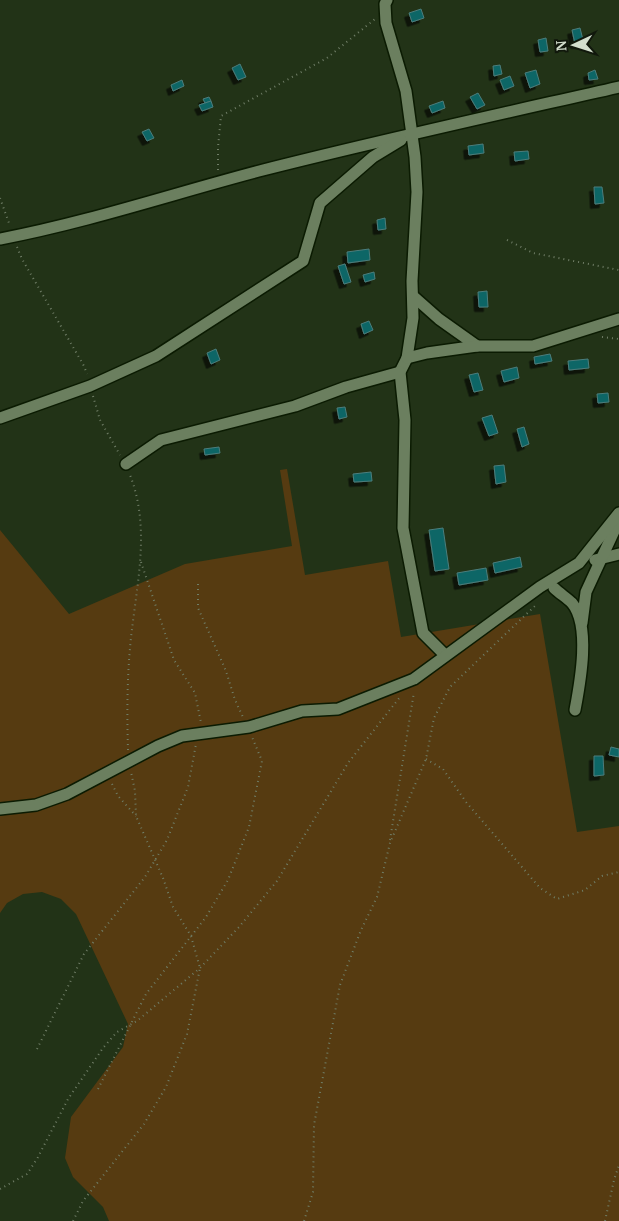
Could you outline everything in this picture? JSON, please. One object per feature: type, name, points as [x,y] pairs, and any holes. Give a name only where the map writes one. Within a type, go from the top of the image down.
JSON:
[{"type":"street","points":[[386,2],[386,23],[406,92],[410,134],[415,157],[417,192],[412,263],[413,318],[406,358],[400,372],[405,420],[403,528],[423,633],[445,656]]},
{"type":"street","points":[[0,239],[122,211],[218,182],[410,134],[619,87]]},
{"type":"street","points":[[0,418],[90,386],[156,356],[303,261],[320,203],[373,157],[410,134]]},
{"type":"street","points":[[413,296],[439,319],[477,346]]},
{"type":"street","points":[[406,358],[477,346],[533,346],[619,319]]},
{"type":"street","points":[[126,464],[160,440],[295,406],[346,387],[400,372]]},
{"type":"street","points":[[575,710],[580,675],[581,628],[586,592],[615,529],[618,514]]},
{"type":"street","points":[[0,809],[36,805],[66,794],[158,746],[182,736],[248,728],[302,711],[338,709],[414,679],[540,587],[579,563],[618,514]]},
{"type":"street","points":[[579,563],[619,554]]},
{"type":"street","points":[[554,588],[571,602],[579,616],[581,628]]},
{"type":"path","points":[[218,182],[218,147],[221,116],[327,58],[376,18],[386,2]]},
{"type":"path","points":[[0,198],[22,259],[84,366],[100,420],[126,464],[133,484],[141,522],[141,559],[130,648],[127,718],[128,762],[135,791],[136,816]]},
{"type":"path","points":[[507,240],[533,252],[619,270]]},
{"type":"path","points":[[37,1049],[84,954],[145,877],[167,840],[188,787],[201,721],[194,693],[174,660],[141,559]]},
{"type":"path","points":[[98,1089],[146,994],[206,917],[228,880],[249,827],[262,761],[235,700],[226,671],[198,608],[198,584]]},
{"type":"path","points":[[390,843],[426,759],[434,718],[450,687],[540,601]]},
{"type":"path","points":[[304,1221],[313,1192],[314,1125],[335,1008],[346,966],[377,897],[390,843],[413,702],[414,679]]},
{"type":"path","points":[[0,1190],[27,1174],[73,1091],[103,1048],[117,1032],[137,1022],[200,968],[239,927],[277,881],[348,763],[403,695]]},
{"type":"path","points":[[426,759],[443,769],[466,802],[540,888],[557,898],[585,890],[602,876],[619,872]]},
{"type":"path","points":[[73,1221],[83,1201],[144,1124],[166,1087],[187,1034],[200,968],[191,936],[173,907],[136,816],[118,796],[107,773]]},
{"type":"path","points":[[605,1221],[619,1165]]},
{"type":"shaded area","points":[[287,469],[305,575],[388,561],[401,637],[540,614],[577,832],[619,826],[619,1221],[109,1221],[103,1207],[73,1177],[65,1158],[71,1117],[123,1047],[128,1024],[76,914],[61,899],[42,892],[23,894],[7,903],[0,913],[0,530],[69,614],[185,564],[292,546],[280,470]]},
{"type":"building","points":[[421,9],[424,18],[412,22],[409,13]]},
{"type":"building","points":[[580,28],[584,44],[575,44],[572,30]]},
{"type":"building","points":[[546,38],[548,51],[540,52],[538,40]]},
{"type":"building","points":[[240,64],[246,77],[238,80],[232,68]]},
{"type":"building","points":[[500,65],[502,74],[494,76],[493,66]]},
{"type":"building","points":[[536,70],[540,84],[530,88],[525,73]]},
{"type":"building","points":[[595,70],[598,79],[589,80],[588,73]]},
{"type":"building","points":[[510,76],[514,86],[504,90],[500,80]]},
{"type":"building","points":[[182,80],[184,86],[173,91],[171,85]]},
{"type":"building","points":[[478,93],[485,105],[477,109],[470,97]]},
{"type":"building","points":[[209,97],[211,101],[205,103],[203,99]]},
{"type":"building","points":[[211,101],[213,107],[202,111],[199,105]]},
{"type":"building","points":[[443,101],[445,108],[432,113],[429,106]]},
{"type":"building","points":[[149,129],[154,138],[147,141],[142,132]]},
{"type":"building","points":[[483,144],[484,153],[469,155],[468,146]]},
{"type":"building","points":[[528,151],[529,159],[515,161],[514,152]]},
{"type":"building","points":[[594,187],[602,187],[604,203],[595,204]]},
{"type":"building","points":[[385,218],[386,229],[378,230],[377,220]]},
{"type":"building","points":[[369,249],[370,260],[348,263],[347,252]]},
{"type":"building","points":[[345,264],[351,282],[344,284],[338,266]]},
{"type":"building","points":[[374,272],[375,279],[365,282],[363,275]]},
{"type":"building","points":[[487,291],[488,307],[479,307],[478,292]]},
{"type":"building","points":[[369,321],[373,330],[364,334],[361,324]]},
{"type":"building","points":[[216,349],[220,360],[211,364],[207,353]]},
{"type":"building","points":[[550,354],[552,361],[535,364],[534,357]]},
{"type":"building","points":[[588,359],[589,368],[569,370],[568,361]]},
{"type":"building","points":[[517,367],[519,378],[504,382],[501,371]]},
{"type":"building","points":[[478,373],[483,390],[474,392],[469,375]]},
{"type":"building","points":[[608,393],[609,402],[598,403],[597,394]]},
{"type":"building","points":[[345,407],[347,417],[339,419],[337,408]]},
{"type":"building","points":[[492,415],[498,433],[489,436],[482,418]]},
{"type":"building","points":[[524,427],[529,444],[522,447],[517,429]]},
{"type":"building","points":[[219,447],[220,453],[205,455],[204,449]]},
{"type":"building","points":[[504,465],[506,482],[496,484],[494,466]]},
{"type":"building","points":[[371,472],[372,481],[354,482],[353,474]]},
{"type":"building","points":[[443,528],[449,569],[435,571],[429,530]]},
{"type":"building","points":[[520,557],[522,567],[495,573],[493,563]]},
{"type":"building","points":[[486,568],[488,580],[459,585],[457,573]]},
{"type":"building","points":[[611,747],[619,749],[619,757],[609,755]]},
{"type":"building","points":[[594,756],[603,756],[604,775],[594,776]]}]
